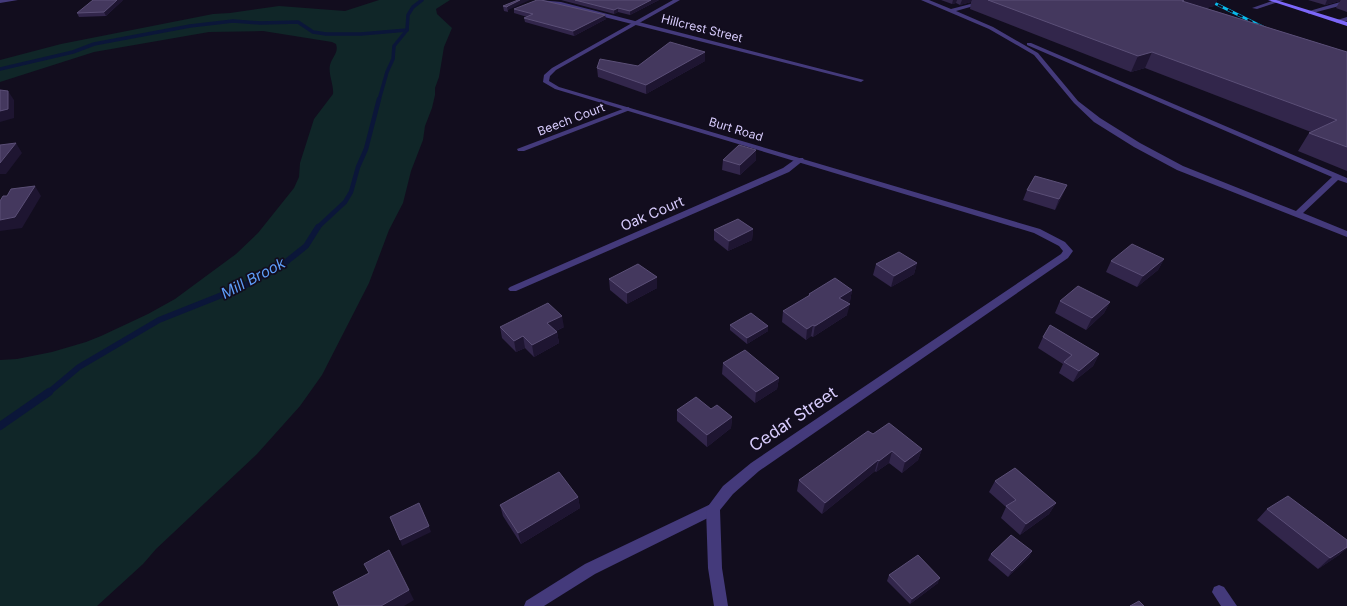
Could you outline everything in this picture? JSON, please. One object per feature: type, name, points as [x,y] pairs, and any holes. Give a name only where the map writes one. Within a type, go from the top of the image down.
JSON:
[{"type":"main road","points":[[1276,0],[1347,24]]},
{"type":"street","points":[[0,1],[15,0]]},
{"type":"street","points":[[531,3],[538,0]]},
{"type":"street","name":"Hillcrest Street","points":[[538,0],[561,4],[638,23],[861,80]]},
{"type":"street","name":"Burt Road","points":[[677,0],[554,69],[547,75],[546,78],[548,83],[552,86],[628,109],[1038,231],[1054,238],[1068,249]]},
{"type":"street","points":[[924,0],[1347,181]]},
{"type":"street","points":[[951,11],[992,0]]},
{"type":"street","points":[[1255,8],[1276,0]]},
{"type":"street","points":[[1309,12],[1347,2]]},
{"type":"street","points":[[1337,21],[1347,19]]},
{"type":"street","points":[[991,28],[1036,54],[1076,102],[1098,120],[1137,146],[1180,168],[1347,234]]},
{"type":"street","name":"Beech Court","points":[[521,149],[628,109]]},
{"type":"street","name":"Oak Court","points":[[513,289],[786,170],[800,160]]},
{"type":"street","points":[[1297,214],[1337,177]]},
{"type":"street","name":"Cedar Street","points":[[531,606],[590,569],[713,510],[728,490],[755,467],[1059,260],[1067,254],[1068,249]]},
{"type":"street","points":[[713,510],[715,568],[721,606]]},
{"type":"street","points":[[1219,592],[1230,606]]},
{"type":"green space","points":[[379,0],[450,0],[436,9],[437,14],[452,28],[444,47],[432,108],[425,126],[423,140],[411,171],[403,203],[389,230],[369,283],[322,375],[300,406],[257,454],[156,549],[143,564],[97,606],[0,606],[0,360],[17,359],[52,352],[101,336],[148,314],[175,299],[236,254],[258,233],[294,188],[299,177],[300,163],[314,119],[333,94],[330,65],[337,47],[336,44],[332,42],[263,31],[209,32],[94,52],[0,82],[0,60],[61,44],[213,14],[279,6],[345,11]]},
{"type":"building","points":[[93,0],[117,0],[104,12],[77,13]]},
{"type":"building","points":[[520,0],[507,7],[503,6]]},
{"type":"building","points":[[537,0],[605,15],[573,31],[524,18],[533,14],[514,9]]},
{"type":"building","points":[[575,0],[651,0],[630,11],[618,8],[614,10]]},
{"type":"building","points":[[988,0],[1184,0],[1182,1],[1347,52],[1347,147],[1309,133],[1337,120],[1152,52],[1138,56]]},
{"type":"building","points":[[670,42],[705,52],[646,85],[597,68],[600,59],[638,66]]},
{"type":"building","points":[[0,90],[8,91],[8,109],[0,111]]},
{"type":"building","points":[[16,143],[0,163],[0,145]]},
{"type":"building","points":[[739,145],[756,150],[740,165],[723,160]]},
{"type":"building","points":[[1035,176],[1067,185],[1059,199],[1027,190]]},
{"type":"building","points":[[35,186],[15,217],[0,220],[0,201],[3,196],[7,196],[11,189]]},
{"type":"building","points":[[738,219],[753,229],[729,241],[714,230]]},
{"type":"building","points":[[1132,244],[1164,259],[1143,276],[1111,261]]},
{"type":"building","points":[[899,252],[917,263],[894,276],[876,264]]},
{"type":"building","points":[[638,264],[657,277],[627,293],[609,279]]},
{"type":"building","points":[[835,278],[852,290],[839,298],[850,304],[815,326],[813,325],[807,329],[783,311],[810,295],[809,294]]},
{"type":"building","points":[[1078,286],[1110,302],[1092,318],[1060,301]]},
{"type":"building","points":[[548,303],[562,316],[547,323],[557,332],[532,345],[523,336],[514,341],[500,327]]},
{"type":"building","points":[[751,313],[768,326],[747,338],[730,325]]},
{"type":"building","points":[[1050,325],[1099,354],[1079,371],[1064,362],[1072,355],[1043,337]]},
{"type":"building","points":[[745,350],[779,378],[756,392],[723,363]]},
{"type":"building","points":[[696,397],[711,409],[717,405],[732,417],[707,435],[677,410]]},
{"type":"building","points":[[889,423],[922,449],[905,462],[892,451],[879,461],[878,460],[825,503],[799,480],[868,431],[873,434]]},
{"type":"building","points":[[1015,468],[1056,503],[1026,524],[1006,506],[1016,500],[995,481]]},
{"type":"building","points":[[559,472],[578,497],[518,533],[500,505]]},
{"type":"building","points":[[1288,496],[1347,540],[1347,547],[1330,558],[1267,509]]},
{"type":"building","points":[[419,503],[429,526],[400,540],[390,517]]},
{"type":"building","points":[[1011,535],[1032,551],[1012,571],[991,554]]},
{"type":"building","points":[[389,550],[409,590],[381,606],[339,606],[333,592],[369,573],[364,564]]},
{"type":"building","points":[[918,555],[940,578],[912,599],[889,575]]},
{"type":"building","points":[[1139,601],[1144,606],[1130,606]]},
{"type":"waterway","name":"Mill Brook","points":[[407,30],[408,15],[413,7],[422,0]]},
{"type":"waterway","points":[[0,69],[73,52],[94,44],[190,26],[233,21],[260,23],[298,22],[313,32],[326,34],[361,34],[407,30]]},
{"type":"waterway","name":"Mill Brook","points":[[379,100],[387,72],[393,59],[394,46],[407,30]]},
{"type":"waterway","name":"Mill Brook","points":[[318,227],[345,202],[351,192],[358,167],[366,149],[379,99]]},
{"type":"waterway","name":"Mill Brook","points":[[48,393],[79,367],[159,320],[242,287],[281,266],[306,246],[318,227]]},
{"type":"waterway","name":"Mill Brook","points":[[0,426],[49,392]]},
{"type":"railway","points":[[1208,0],[1265,28]]}]
